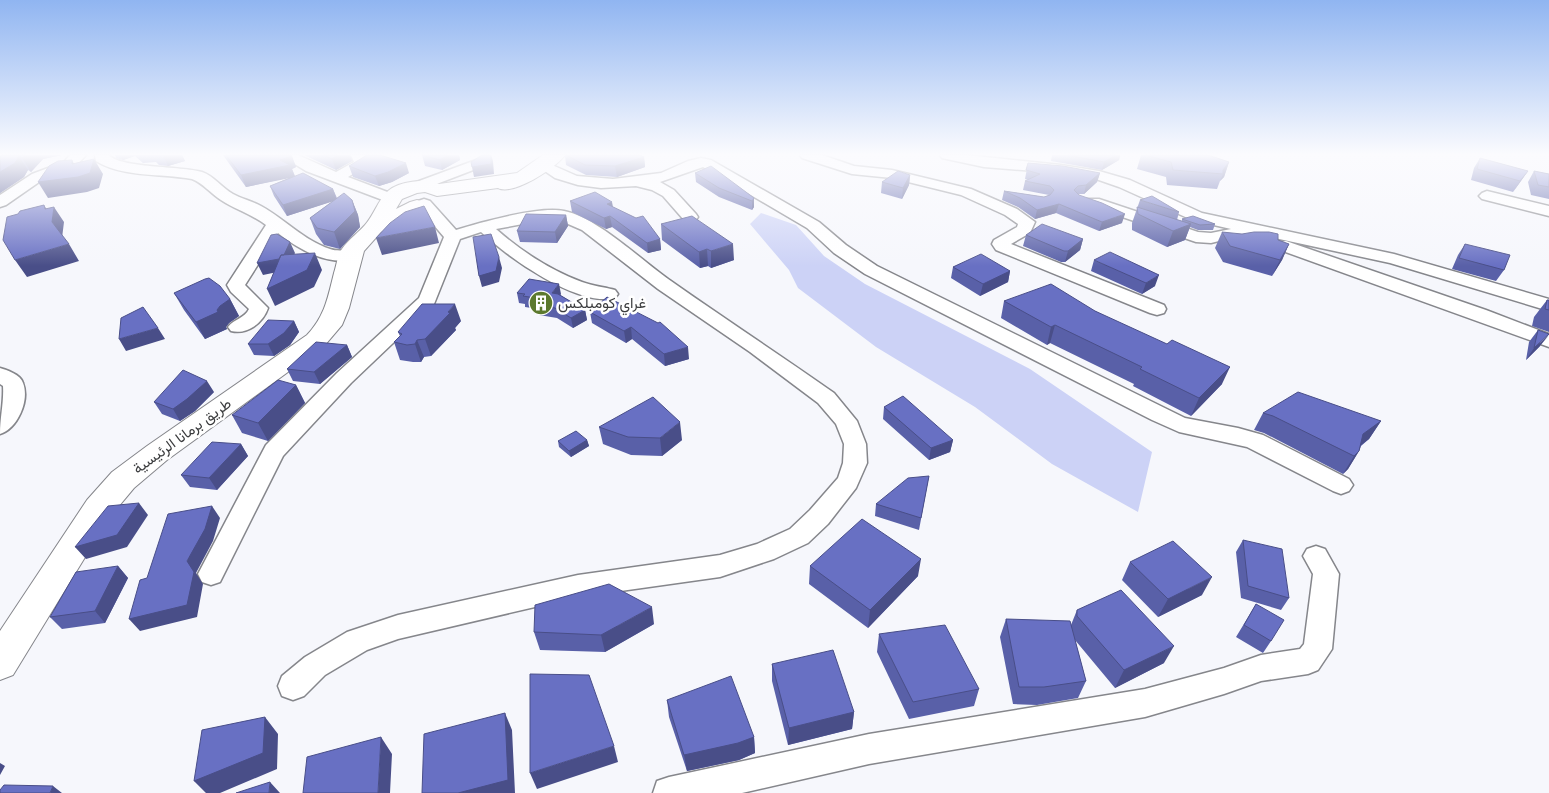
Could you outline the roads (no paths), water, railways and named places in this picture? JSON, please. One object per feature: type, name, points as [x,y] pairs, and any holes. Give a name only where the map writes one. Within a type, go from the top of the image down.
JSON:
[{"type":"main road","name":"طريق برمانا الرئيسية","points":[[0,662],[98,509],[123,480],[157,453],[316,340],[330,324],[337,308],[350,255],[355,247],[373,229],[417,197],[487,192]]},
{"type":"street","points":[[0,202],[14,192]]},
{"type":"street","points":[[221,192],[227,198],[255,210],[314,248],[336,256],[350,255]]},
{"type":"street","points":[[387,192],[417,197],[453,236]]},
{"type":"street","points":[[417,197],[426,192]]},
{"type":"street","points":[[668,192],[690,216]]},
{"type":"street","points":[[757,192],[813,225],[840,249],[871,270],[1179,424],[1255,441],[1341,485]]},
{"type":"street","points":[[965,192],[1011,212],[1027,222],[1024,230],[1002,242],[1000,244],[1002,246],[1158,309]]},
{"type":"street","points":[[996,192],[1007,194]]},
{"type":"street","points":[[1144,192],[1184,212],[1212,221],[1394,259],[1549,305]]},
{"type":"street","points":[[1487,196],[1549,211]]},
{"type":"street","points":[[1082,199],[1196,237],[1211,238],[1239,227],[1549,341]]},
{"type":"street","points":[[293,686],[315,666],[358,641],[398,627],[578,586],[720,566],[765,552],[799,536],[819,517],[848,482],[855,463],[855,444],[846,421],[826,398],[758,348],[664,286],[588,227],[562,215],[544,216],[484,226],[453,236]]},
{"type":"street","points":[[238,327],[250,321],[257,314],[259,308],[236,285],[275,224]]},
{"type":"street","points":[[484,226],[511,250],[545,272],[594,292],[609,294]]},
{"type":"street","points":[[212,574],[274,451],[344,378],[427,300],[453,236]]},
{"type":"street","points":[[0,375],[13,384],[15,400],[7,418],[0,426]]},
{"type":"street","points":[[669,793],[869,749],[1145,703],[1224,681],[1261,668],[1308,661],[1318,648],[1326,574],[1316,556]]},
{"type":"place","name":"غراي كومبلكس","points":[[541,303]]}]
